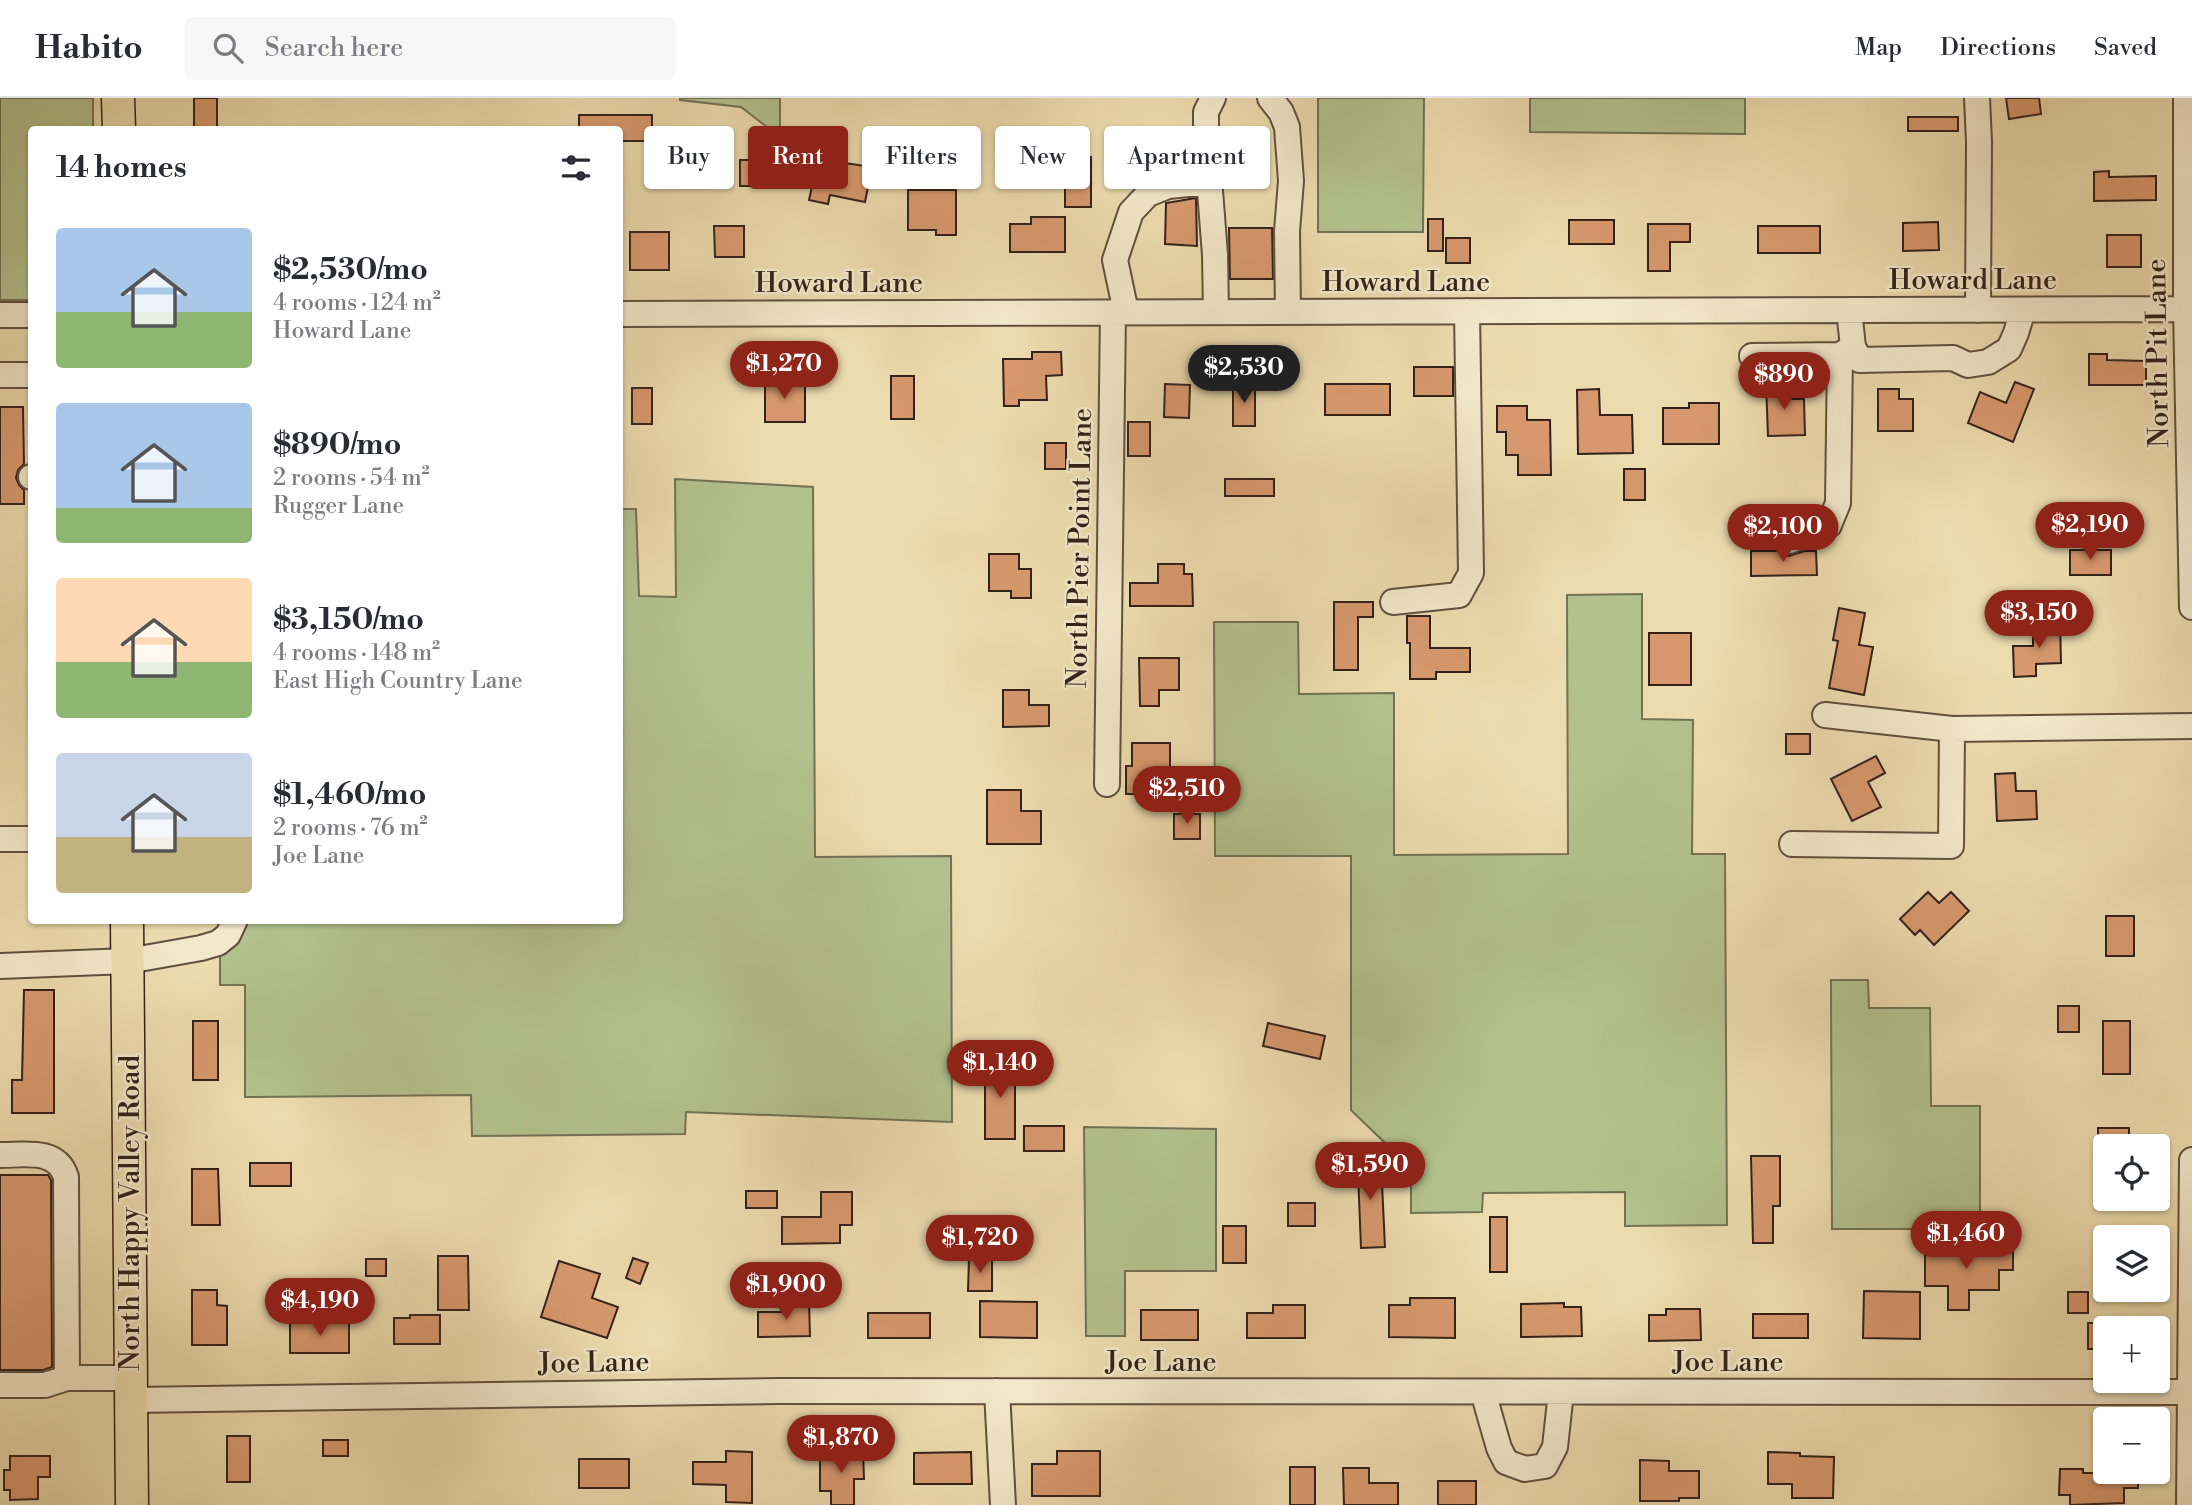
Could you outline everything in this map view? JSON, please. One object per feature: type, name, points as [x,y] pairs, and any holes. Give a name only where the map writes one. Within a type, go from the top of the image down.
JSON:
[{"type":"main road","points":[[118,98],[119,126]]},
{"type":"main road","name":"North Happy Valley Road","points":[[127,924],[132,1505]]},
{"type":"street","points":[[1206,126],[1206,112],[1213,98]]},
{"type":"street","points":[[1270,98],[1281,112],[1287,127],[1291,181],[1287,231],[1288,312]]},
{"type":"street","points":[[1977,98],[1978,310]]},
{"type":"street","name":"North Pit Lane","points":[[2186,98],[2192,607]]},
{"type":"street","name":"North Pier Point Lane","points":[[1107,784],[1120,312],[1115,260],[1131,212],[1148,194],[1160,189]]},
{"type":"street","points":[[1209,189],[1215,255],[1216,312]]},
{"type":"street","name":"Howard Lane","points":[[623,314],[2189,309]]},
{"type":"street","points":[[1790,541],[1829,525],[1838,503],[1849,310]]},
{"type":"street","points":[[1752,356],[1846,351],[1860,360],[1953,358],[1968,365],[1988,362],[2009,349],[2023,310]]},
{"type":"street","points":[[1393,602],[1459,595],[1471,573],[1467,311]]},
{"type":"street","points":[[0,315],[28,315]]},
{"type":"street","points":[[0,375],[28,375]]},
{"type":"street","points":[[1825,715],[1952,729],[2192,726]]},
{"type":"street","points":[[1792,844],[1951,846],[1952,729]]},
{"type":"street","points":[[0,839],[28,839]]},
{"type":"street","points":[[0,966],[128,961],[201,948],[218,943],[228,935],[233,924]]},
{"type":"street","points":[[0,1155],[50,1157],[63,1168],[66,1177],[67,1378]]},
{"type":"street","points":[[2189,1505],[2192,1160]]},
{"type":"street","name":"Joe Lane","points":[[0,1385],[46,1385],[67,1378],[131,1389],[2191,1392]]},
{"type":"street","points":[[997,1391],[1003,1505]]},
{"type":"street","points":[[1483,1391],[1499,1448],[1506,1462],[1525,1469],[1545,1466],[1555,1447],[1561,1391]]},
{"type":"green space","points":[[0,98],[93,98],[93,126],[28,126],[28,300],[0,300]]},
{"type":"green space","points":[[780,98],[780,126],[766,126],[741,107],[680,100]]},
{"type":"green space","points":[[1318,98],[1424,98],[1423,232],[1318,232]]},
{"type":"green space","points":[[1530,98],[1745,98],[1745,134],[1530,132]]},
{"type":"green space","points":[[675,479],[813,487],[815,857],[951,856],[952,1122],[686,1112],[685,1134],[472,1136],[471,1095],[245,1097],[245,985],[220,985],[220,924],[623,924],[623,509],[636,509],[639,596],[676,597]]},
{"type":"green space","points":[[1642,594],[1642,719],[1693,720],[1692,854],[1725,854],[1727,1225],[1625,1226],[1625,1192],[1483,1193],[1482,1212],[1411,1213],[1411,1168],[1351,1110],[1351,856],[1215,856],[1214,622],[1298,622],[1299,694],[1394,693],[1394,855],[1568,854],[1567,595]]},
{"type":"green space","points":[[1831,980],[1868,980],[1869,1008],[1930,1008],[1931,1106],[1980,1106],[1980,1229],[1832,1229]]},
{"type":"green space","points":[[1084,1127],[1216,1129],[1216,1271],[1125,1271],[1125,1336],[1086,1336]]},
{"type":"building","points":[[194,98],[217,98],[217,126],[194,126]]},
{"type":"building","points":[[2006,98],[2039,98],[2041,114],[2009,119]]},
{"type":"building","points":[[579,115],[652,115],[652,126],[644,126],[644,141],[623,141],[623,126],[579,126]]},
{"type":"building","points":[[1908,117],[1958,117],[1958,131],[1908,131]]},
{"type":"building","points":[[1091,157],[1091,207],[1065,207],[1065,189],[1090,189]]},
{"type":"building","points":[[740,160],[748,160],[748,186],[740,186]]},
{"type":"building","points":[[848,163],[862,166],[862,189],[868,189],[865,202],[830,195],[828,204],[809,200],[811,189],[848,189]]},
{"type":"building","points":[[2109,171],[2109,177],[2156,176],[2156,200],[2094,201],[2094,172]]},
{"type":"building","points":[[908,190],[956,190],[956,235],[936,235],[936,230],[908,230]]},
{"type":"building","points":[[1196,198],[1197,246],[1165,244],[1166,203]]},
{"type":"building","points":[[1031,217],[1065,217],[1065,252],[1010,252],[1010,224],[1031,224]]},
{"type":"building","points":[[1428,219],[1443,219],[1443,251],[1428,251]]},
{"type":"building","points":[[1569,220],[1614,220],[1614,244],[1569,244]]},
{"type":"building","points":[[1938,222],[1939,250],[1903,251],[1903,223]]},
{"type":"building","points":[[1648,224],[1690,224],[1690,242],[1670,242],[1670,271],[1648,271]]},
{"type":"building","points":[[714,226],[744,226],[744,257],[715,257]]},
{"type":"building","points":[[1758,226],[1820,226],[1820,253],[1758,253]]},
{"type":"building","points":[[1229,228],[1272,228],[1273,279],[1230,279]]},
{"type":"building","points":[[630,232],[669,232],[669,270],[630,270]]},
{"type":"building","points":[[2107,235],[2141,235],[2141,267],[2107,267]]},
{"type":"building","points":[[1446,238],[1470,238],[1470,263],[1446,263]]},
{"type":"building","points":[[1032,352],[1061,352],[1062,375],[1046,376],[1047,400],[1019,400],[1019,406],[1004,406],[1003,359],[1032,359]]},
{"type":"building","points":[[2089,354],[2107,354],[2107,360],[2146,361],[2146,385],[2089,385]]},
{"type":"building","points":[[1414,367],[1453,367],[1453,396],[1414,396]]},
{"type":"building","points":[[765,375],[783,375],[783,385],[805,385],[805,422],[765,422]]},
{"type":"building","points":[[891,376],[914,376],[914,419],[891,419]]},
{"type":"building","points":[[1788,382],[1789,399],[1804,399],[1805,435],[1768,436],[1766,383]]},
{"type":"building","points":[[2015,382],[2034,389],[2013,442],[1968,423],[1980,392],[2006,403]]},
{"type":"building","points":[[1165,384],[1190,385],[1189,418],[1164,417]]},
{"type":"building","points":[[1233,384],[1255,384],[1255,426],[1233,426]]},
{"type":"building","points":[[1325,384],[1390,384],[1390,415],[1325,415]]},
{"type":"building","points":[[632,388],[652,388],[652,424],[632,424]]},
{"type":"building","points":[[1599,389],[1600,415],[1632,415],[1633,453],[1578,454],[1577,390]]},
{"type":"building","points":[[1878,389],[1899,389],[1899,399],[1913,399],[1913,431],[1878,431]]},
{"type":"building","points":[[1689,403],[1719,403],[1719,444],[1663,444],[1663,408],[1689,408]]},
{"type":"building","points":[[1497,406],[1527,406],[1527,420],[1550,420],[1551,475],[1518,475],[1518,455],[1506,455],[1506,432],[1497,432]]},
{"type":"building","points":[[0,407],[23,407],[24,464],[18,470],[16,478],[24,490],[24,504],[0,504]]},
{"type":"building","points":[[1128,422],[1150,422],[1150,456],[1128,456]]},
{"type":"building","points":[[1045,443],[1066,443],[1066,469],[1045,469]]},
{"type":"building","points":[[1624,469],[1645,469],[1645,500],[1624,500]]},
{"type":"building","points":[[1225,479],[1274,479],[1274,496],[1225,496]]},
{"type":"building","points":[[2070,550],[2111,550],[2111,575],[2070,575]]},
{"type":"building","points":[[1751,551],[1780,551],[1789,556],[1816,551],[1817,575],[1751,576]]},
{"type":"building","points":[[989,554],[1019,554],[1019,569],[1031,569],[1031,598],[1011,598],[1011,591],[989,591]]},
{"type":"building","points":[[1158,564],[1184,564],[1184,574],[1192,574],[1193,606],[1130,606],[1130,583],[1158,583]]},
{"type":"building","points":[[1334,602],[1373,602],[1373,617],[1358,617],[1358,670],[1334,670]]},
{"type":"building","points":[[1839,608],[1865,613],[1859,645],[1873,647],[1864,695],[1829,688],[1838,641],[1833,640]]},
{"type":"building","points":[[1407,616],[1430,616],[1430,648],[1470,648],[1470,672],[1436,672],[1436,679],[1410,679]]},
{"type":"building","points":[[2060,622],[2061,663],[2036,664],[2036,676],[2014,677],[2013,646],[2033,646],[2033,623]]},
{"type":"building","points":[[1649,633],[1691,633],[1691,685],[1649,685]]},
{"type":"building","points":[[1139,658],[1179,658],[1179,690],[1159,690],[1159,706],[1140,706]]},
{"type":"building","points":[[1003,690],[1029,690],[1029,705],[1049,705],[1049,726],[1003,727]]},
{"type":"building","points":[[1786,734],[1810,734],[1810,754],[1786,754]]},
{"type":"building","points":[[1132,743],[1170,743],[1170,783],[1148,783],[1148,794],[1126,794],[1126,766],[1132,766]]},
{"type":"building","points":[[1876,756],[1885,773],[1868,782],[1881,807],[1852,821],[1831,779]]},
{"type":"building","points":[[2015,773],[2016,791],[2036,791],[2037,819],[1997,821],[1995,774]]},
{"type":"building","points":[[987,790],[1021,790],[1021,811],[1041,811],[1041,844],[987,844]]},
{"type":"building","points":[[1174,814],[1200,814],[1200,839],[1174,839]]},
{"type":"building","points":[[1928,892],[1939,903],[1951,892],[1969,911],[1934,945],[1920,930],[1915,935],[1900,919]]},
{"type":"building","points":[[2106,916],[2134,916],[2134,956],[2106,956]]},
{"type":"building","points":[[24,990],[54,990],[54,1113],[12,1113],[12,1080],[22,1080]]},
{"type":"building","points":[[2058,1006],[2079,1006],[2079,1032],[2058,1032]]},
{"type":"building","points":[[193,1021],[218,1021],[218,1080],[193,1080]]},
{"type":"building","points":[[2103,1021],[2130,1021],[2130,1074],[2103,1074]]},
{"type":"building","points":[[1268,1023],[1325,1036],[1320,1059],[1263,1046]]},
{"type":"building","points":[[985,1061],[1015,1061],[1015,1139],[985,1139]]},
{"type":"building","points":[[1024,1126],[1064,1126],[1064,1151],[1024,1151]]},
{"type":"building","points":[[2098,1128],[2129,1128],[2129,1134],[2098,1134]]},
{"type":"building","points":[[1357,1147],[1373,1147],[1374,1185],[1382,1184],[1385,1247],[1361,1248]]},
{"type":"building","points":[[1751,1156],[1780,1156],[1780,1206],[1773,1206],[1773,1243],[1753,1243]]},
{"type":"building","points":[[250,1163],[291,1163],[291,1186],[250,1186]]},
{"type":"building","points":[[192,1169],[218,1169],[220,1225],[192,1225]]},
{"type":"building","points":[[0,1175],[48,1175],[51,1180],[52,1367],[43,1370],[0,1370]]},
{"type":"building","points":[[746,1191],[777,1191],[777,1208],[746,1208]]},
{"type":"building","points":[[821,1192],[852,1192],[852,1225],[840,1225],[840,1243],[782,1244],[782,1217],[821,1217]]},
{"type":"building","points":[[1288,1203],[1315,1203],[1315,1226],[1288,1226]]},
{"type":"building","points":[[1490,1217],[1507,1217],[1507,1272],[1490,1272]]},
{"type":"building","points":[[1223,1226],[1246,1226],[1246,1263],[1223,1263]]},
{"type":"building","points":[[1925,1247],[2013,1247],[2013,1270],[1999,1270],[1999,1290],[1969,1290],[1969,1310],[1948,1310],[1948,1286],[1925,1286]]},
{"type":"building","points":[[438,1256],[468,1256],[469,1310],[438,1310]]},
{"type":"building","points":[[633,1258],[648,1263],[640,1284],[626,1278]]},
{"type":"building","points":[[969,1258],[992,1258],[992,1291],[968,1291]]},
{"type":"building","points":[[366,1259],[386,1259],[386,1276],[366,1276]]},
{"type":"building","points":[[559,1261],[600,1274],[592,1298],[618,1307],[607,1338],[541,1317]]},
{"type":"building","points":[[192,1290],[217,1290],[217,1305],[227,1306],[227,1345],[192,1345]]},
{"type":"building","points":[[1864,1291],[1920,1292],[1920,1339],[1863,1338]]},
{"type":"building","points":[[2068,1292],[2088,1292],[2088,1313],[2068,1313]]},
{"type":"building","points":[[1410,1298],[1455,1298],[1455,1338],[1389,1337],[1389,1305],[1410,1305]]},
{"type":"building","points":[[980,1301],[1037,1302],[1037,1338],[980,1337]]},
{"type":"building","points":[[786,1302],[809,1302],[810,1336],[758,1337],[758,1312],[787,1312]]},
{"type":"building","points":[[1564,1303],[1564,1307],[1581,1307],[1582,1336],[1521,1337],[1521,1304]]},
{"type":"building","points":[[1273,1305],[1305,1305],[1305,1338],[1247,1338],[1247,1313],[1273,1313]]},
{"type":"building","points":[[1666,1309],[1700,1309],[1701,1340],[1649,1341],[1649,1315],[1666,1315]]},
{"type":"building","points":[[1141,1310],[1198,1310],[1198,1340],[1141,1340]]},
{"type":"building","points":[[868,1313],[930,1313],[930,1338],[868,1338]]},
{"type":"building","points":[[1753,1314],[1808,1314],[1808,1338],[1753,1338]]},
{"type":"building","points":[[410,1315],[440,1315],[440,1344],[394,1344],[394,1318],[410,1318]]},
{"type":"building","points":[[290,1323],[349,1323],[349,1353],[290,1353]]},
{"type":"building","points":[[2088,1323],[2093,1323],[2093,1349],[2088,1349]]},
{"type":"building","points":[[227,1436],[250,1436],[250,1482],[227,1482]]},
{"type":"building","points":[[323,1440],[348,1440],[348,1456],[323,1456]]},
{"type":"building","points":[[726,1451],[752,1452],[752,1503],[726,1502],[726,1485],[693,1484],[693,1462],[726,1462]]},
{"type":"building","points":[[820,1451],[863,1451],[864,1479],[854,1479],[854,1505],[831,1505],[831,1491],[820,1491]]},
{"type":"building","points":[[1057,1451],[1100,1451],[1100,1496],[1032,1496],[1032,1464],[1057,1464]]},
{"type":"building","points":[[971,1452],[972,1484],[914,1484],[914,1453]]},
{"type":"building","points":[[1768,1452],[1834,1457],[1833,1498],[1792,1498],[1792,1484],[1768,1484]]},
{"type":"building","points":[[10,1456],[50,1456],[50,1477],[38,1477],[38,1499],[10,1500],[10,1490],[4,1490],[4,1470],[10,1470]]},
{"type":"building","points":[[579,1459],[629,1459],[629,1488],[579,1488]]},
{"type":"building","points":[[1640,1460],[1669,1461],[1669,1471],[1699,1471],[1699,1498],[1640,1501]]},
{"type":"building","points":[[1290,1467],[1315,1467],[1315,1505],[1290,1505]]},
{"type":"building","points":[[1343,1468],[1369,1468],[1369,1483],[1398,1483],[1398,1505],[1344,1505]]},
{"type":"building","points":[[2060,1469],[2083,1469],[2083,1473],[2093,1473],[2093,1484],[2138,1484],[2138,1488],[2124,1488],[2124,1503],[2070,1505],[2070,1495],[2059,1495]]},
{"type":"building","points":[[1438,1481],[1476,1481],[1476,1505],[1438,1505]]}]
